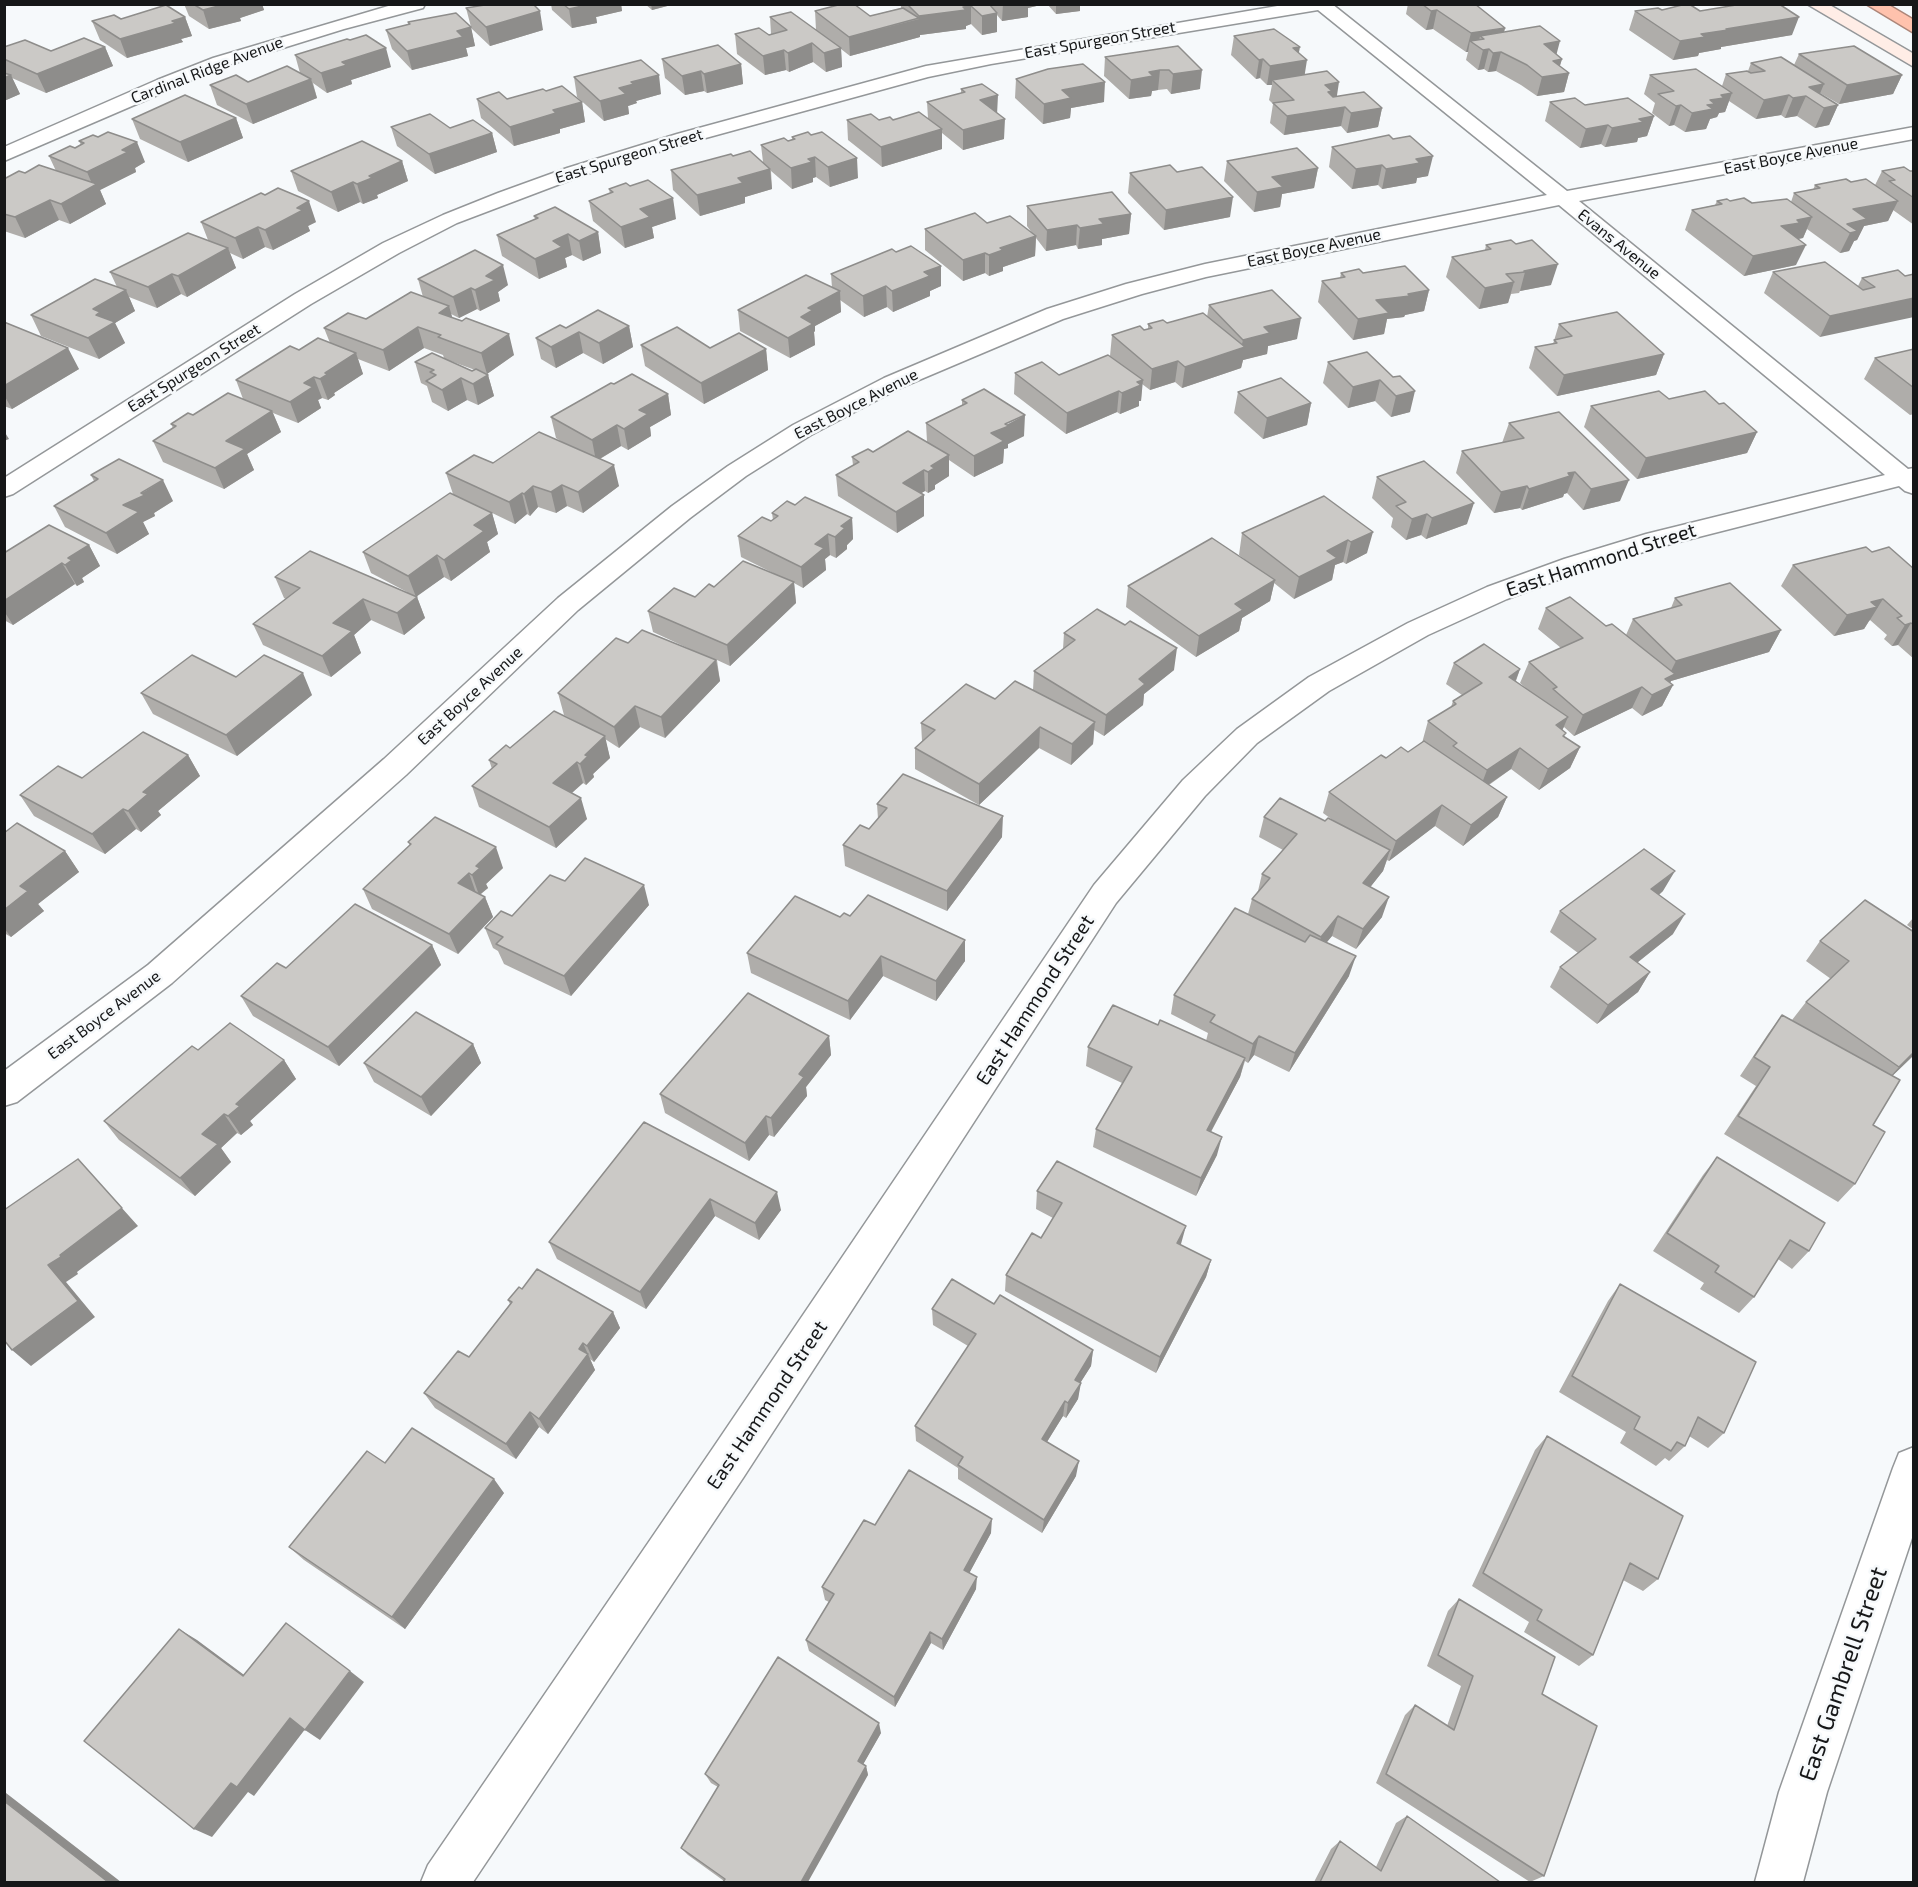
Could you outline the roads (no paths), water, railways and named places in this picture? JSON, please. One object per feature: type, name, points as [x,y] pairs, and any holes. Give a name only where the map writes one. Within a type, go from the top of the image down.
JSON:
[{"type":"highway","points":[[1874,4],[1914,28]]},
{"type":"main road","points":[[1815,4],[1914,62]]},
{"type":"street","name":"Cardinal Ridge Avenue","points":[[4,155],[134,97],[219,63],[278,42],[417,4]]},
{"type":"street","name":"Evans Avenue","points":[[1322,5],[1910,480]]},
{"type":"street","name":"East Spurgeon Street","points":[[4,489],[313,293],[391,248],[450,219],[574,172],[684,138],[926,72],[1047,49],[1322,5]]},
{"type":"street","name":"East Boyce Avenue","points":[[4,1091],[160,974],[395,767],[568,604],[681,512],[737,471],[802,430],[892,382],[1055,314],[1134,289],[1358,238],[1914,133]]},
{"type":"street","name":"East Hammond Street","points":[[445,1882],[728,1463],[1105,894],[1194,788],[1239,744],[1318,684],[1418,629],[1497,593],[1573,565],[1655,540],[1910,480]]},
{"type":"street","name":"East Gambrell Street","points":[[1779,1882],[1803,1792],[1914,1468]]}]
